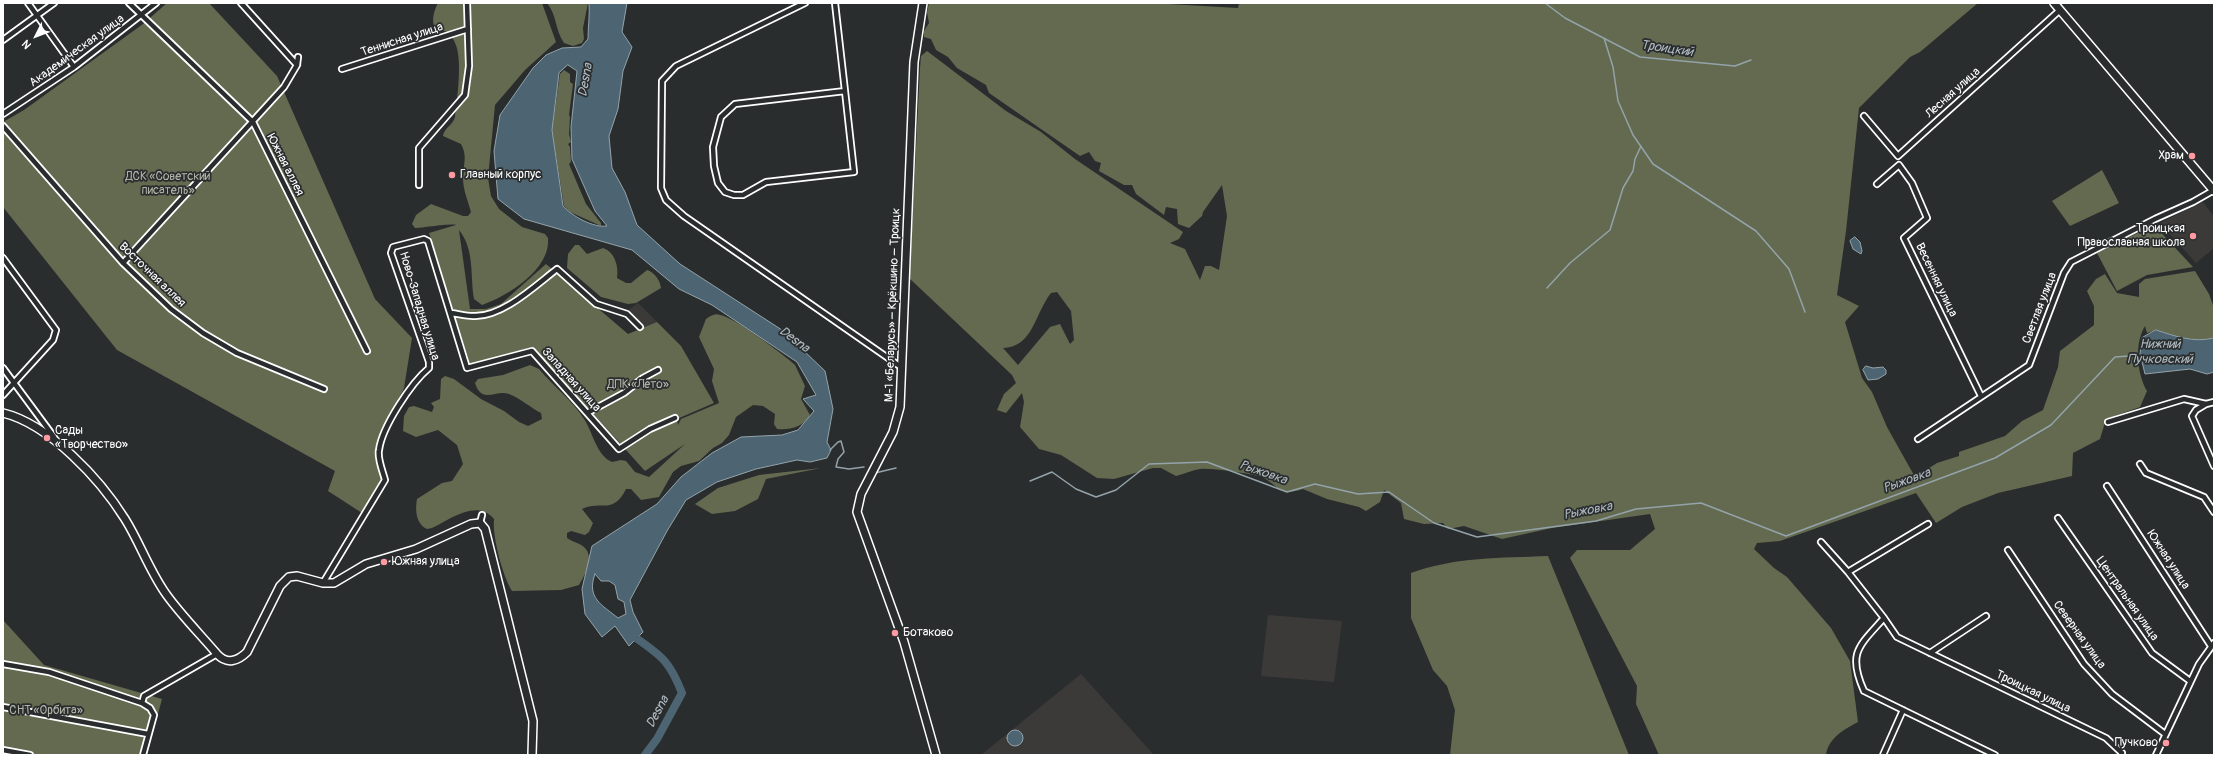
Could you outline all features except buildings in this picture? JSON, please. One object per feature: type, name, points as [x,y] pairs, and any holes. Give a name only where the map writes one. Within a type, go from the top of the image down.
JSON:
[{"type":"street","points":[[28,3],[74,67]]},
{"type":"street","points":[[3,40],[54,3]]},
{"type":"street","name":"Южная аллея","points":[[129,3],[253,122],[367,351]]},
{"type":"street","name":"Академическая улица","points":[[3,114],[74,67],[143,18],[156,3]]},
{"type":"street","points":[[241,3],[297,66]]},
{"type":"street","points":[[419,185],[419,148],[465,95],[469,66],[467,3]]},
{"type":"street","points":[[805,3],[676,66],[662,81],[661,188],[666,200],[684,216],[902,367]]},
{"type":"street","points":[[835,3],[845,91],[854,172],[766,182],[742,195],[726,192],[718,183],[713,147],[721,117],[735,104],[845,91]]},
{"type":"street","name":"М-1 «Беларусь» – Крёкшино – Троицк","points":[[923,3],[914,62],[900,406],[893,432],[861,494],[857,512],[904,642],[936,755]]},
{"type":"street","points":[[2054,3],[2214,190]]},
{"type":"street","name":"Лесная улица","points":[[1864,116],[1898,156],[2060,10]]},
{"type":"street","name":"Теннисная улица","points":[[342,69],[468,29]]},
{"type":"street","points":[[123,263],[284,87],[297,66],[298,57]]},
{"type":"street","name":"Восточная аллея","points":[[3,126],[123,263],[171,309],[203,333],[237,353],[324,390]]},
{"type":"street","name":"Весенняя улица","points":[[1877,184],[1899,165],[1912,183],[1927,218],[1904,238],[1982,396]]},
{"type":"street","name":"Светлая улица","points":[[1918,439],[2029,365],[2064,273],[2071,262],[2154,219],[2193,202],[2214,190]]},
{"type":"street","name":"Ново-Западная улица","points":[[323,583],[385,480],[378,450],[400,402],[414,382],[429,368],[429,362],[391,253],[393,247],[424,239],[428,241],[452,313]]},
{"type":"street","points":[[3,258],[56,330],[52,340],[3,395]]},
{"type":"street","points":[[452,313],[474,316],[486,314],[508,305],[557,269],[596,304],[627,314],[640,327]]},
{"type":"street","name":"Западная улица","points":[[452,313],[467,368],[532,351],[619,449],[650,429],[675,418]]},
{"type":"street","points":[[3,368],[55,439],[117,508],[165,593],[217,654],[224,660],[232,661],[239,659],[247,652],[280,586],[289,577],[297,576],[323,583],[338,581],[376,560],[416,549],[471,524],[480,523]]},
{"type":"street","points":[[587,413],[624,393],[643,378],[658,370]]},
{"type":"street","points":[[2108,422],[2184,399],[2206,404]]},
{"type":"street","points":[[2214,402],[2206,404],[2196,410],[2192,416],[2214,466]]},
{"type":"street","points":[[3,413],[31,424],[55,439]]},
{"type":"street","points":[[2140,464],[2146,473],[2204,497],[2214,512]]},
{"type":"street","name":"Южная улица","points":[[2107,486],[2212,644]]},
{"type":"street","points":[[480,523],[482,515]]},
{"type":"street","name":"Центральная улица","points":[[2058,518],[2152,653],[2190,681]]},
{"type":"street","points":[[480,523],[485,529],[534,721],[532,755]]},
{"type":"street","points":[[1848,572],[1928,524]]},
{"type":"street","name":"Троицкая улица","points":[[1822,542],[1848,572],[1898,637],[2106,738],[2122,753],[2121,755]]},
{"type":"street","name":"Северная улица","points":[[2008,550],[2084,664],[2112,694],[2166,734]]},
{"type":"street","points":[[1930,653],[1986,616]]},
{"type":"street","points":[[1884,618],[1858,647],[1856,658],[1858,677],[1864,692],[1995,755]]},
{"type":"street","points":[[2156,755],[2190,681],[2212,644]]},
{"type":"street","points":[[142,702],[144,696],[217,654]]},
{"type":"street","points":[[3,664],[49,672],[142,702],[150,708],[154,715],[143,755]]},
{"type":"street","points":[[3,707],[148,734]]},
{"type":"street","points":[[1883,755],[1903,710]]},
{"type":"street","points":[[3,750],[30,755]]},
{"type":"shaded area","name":"Троицкая Православная школа","points":[[2203,202],[2214,217],[2214,248],[2196,263],[2160,223]]},
{"type":"shaded area","points":[[638,303],[657,322],[646,328],[628,310]]},
{"type":"shaded area","points":[[1268,615],[1342,621],[1334,682],[1261,676]]},
{"type":"shaded area","points":[[1081,674],[1154,755],[981,755]]},
{"type":"green space","name":"ДСК «Советский писатель»","points":[[167,3],[209,3],[277,76],[375,299],[412,338],[404,388],[376,446],[375,456],[382,479],[362,513],[328,491],[335,471],[117,350],[3,207],[3,122],[24,110],[143,24]]},
{"type":"green space","name":"ДПК «Лето»","points":[[438,3],[542,3],[556,42],[525,70],[495,105],[488,178],[491,196],[499,209],[522,227],[545,234],[548,238],[547,249],[543,260],[526,280],[504,295],[482,305],[474,299],[470,255],[468,246],[459,230],[470,309],[486,309],[501,304],[546,264],[628,334],[657,322],[681,346],[714,403],[677,419],[678,425],[681,419],[719,403],[712,381],[714,369],[699,337],[706,319],[716,314],[727,317],[782,354],[795,365],[805,386],[801,399],[810,415],[800,425],[787,429],[777,429],[774,424],[775,414],[763,406],[753,405],[736,417],[729,435],[722,443],[713,448],[699,461],[681,466],[673,472],[659,497],[641,500],[631,489],[626,489],[621,497],[612,504],[582,509],[593,523],[589,532],[585,535],[571,531],[567,533],[567,538],[584,547],[587,551],[589,556],[588,566],[579,585],[561,590],[512,591],[505,576],[499,556],[494,519],[487,513],[480,510],[471,511],[455,516],[432,528],[427,529],[423,527],[418,520],[416,512],[417,499],[442,483],[452,481],[463,464],[457,445],[438,430],[416,437],[403,431],[404,416],[409,407],[414,406],[432,412],[434,407],[431,403],[440,399],[441,379],[445,376],[454,379],[481,399],[528,426],[542,419],[541,413],[509,394],[499,393],[485,395],[478,390],[475,383],[478,379],[503,375],[530,365],[539,369],[574,406],[587,424],[598,449],[607,459],[612,462],[621,460],[626,461],[635,472],[649,477],[685,444],[645,471],[533,347],[470,364],[429,233],[456,225],[415,228],[412,224],[416,215],[431,204],[463,216],[468,216],[471,212],[463,182],[465,157],[463,149],[461,144],[443,136],[455,117],[459,59],[455,42],[448,32],[439,30],[434,26],[433,18]]},
{"type":"green space","points":[[547,3],[588,3],[583,28],[584,39],[582,43],[573,46],[564,43],[559,33],[553,12]]},
{"type":"green space","points":[[929,3],[1151,3],[1238,8],[1239,3],[1978,3],[1920,52],[1910,57],[1859,108],[1846,231],[1837,295],[1859,306],[1845,322],[1862,378],[1872,392],[1887,427],[1915,477],[1937,463],[1959,456],[1959,452],[2005,436],[2022,421],[2043,410],[2058,367],[2060,351],[2094,325],[2094,306],[2087,291],[2096,279],[2105,274],[2117,293],[2139,297],[2139,284],[2145,279],[2195,271],[2209,294],[2214,308],[2214,338],[2199,340],[2191,339],[2156,330],[2147,333],[2145,326],[2139,341],[2138,359],[2141,376],[2147,391],[2140,407],[2106,419],[2100,439],[2073,453],[2072,476],[1998,493],[1962,507],[1936,523],[1916,493],[1780,541],[1757,543],[1754,549],[1774,568],[1787,577],[1831,628],[1850,661],[1858,722],[1843,731],[1834,739],[1827,749],[1826,755],[1659,755],[1636,704],[1637,686],[1570,558],[1577,550],[1630,550],[1655,529],[1650,514],[1552,528],[1502,539],[1464,526],[1448,529],[1443,523],[1424,524],[1404,519],[1401,503],[1384,490],[1380,502],[1366,511],[1359,507],[1327,499],[1303,489],[1294,491],[1282,490],[1264,478],[1258,476],[1221,470],[1200,469],[1176,476],[1161,468],[1153,468],[1114,479],[1097,478],[1061,455],[1039,449],[1020,427],[1024,402],[1022,393],[1006,413],[997,410],[1004,394],[1016,383],[1012,375],[908,277],[907,272],[910,267],[921,56],[927,51],[1006,111],[1041,132],[1075,159],[1183,232],[1179,239],[1170,243],[1185,249],[1200,280],[1205,266],[1211,266],[1219,270],[1227,216],[1222,185],[1203,212],[1202,216],[1189,228],[1178,224],[1177,209],[1166,207],[1164,215],[1136,194],[1132,185],[1124,185],[1099,171],[1101,163],[1095,161],[1089,152],[1080,156],[989,93],[986,85],[957,68],[948,57],[936,50],[931,39],[924,37],[924,31],[929,23],[927,12]],"holes":[[[1057,292],[1071,311],[1074,340],[1070,344],[1060,324],[1050,327],[1018,365],[1003,348],[1020,343],[1026,337],[1051,293]]]},
{"type":"green space","points":[[564,70],[570,74],[570,82],[573,84],[569,115],[569,134],[571,142],[568,144],[570,147],[571,162],[569,164],[586,204],[601,223],[601,226],[570,212],[564,206],[552,130],[560,74]]},
{"type":"green space","points":[[2102,170],[2119,203],[2070,226],[2052,201]]},
{"type":"green space","points":[[2154,225],[2193,267],[2147,275],[2117,291],[2097,253]]},
{"type":"green space","points":[[575,245],[579,245],[587,254],[603,248],[607,250],[613,256],[617,265],[617,278],[626,283],[631,283],[647,270],[656,277],[661,288],[636,303],[628,304],[601,297],[567,268],[568,254]]},
{"type":"green space","points":[[821,468],[766,479],[758,499],[735,511],[712,514],[695,504],[718,488],[759,475]]},
{"type":"green space","points":[[1548,556],[1629,755],[1450,755],[1455,710],[1447,686],[1433,670],[1411,618],[1411,573],[1461,561]]},
{"type":"green space","name":"СНТ «Орбита»","points":[[3,620],[44,665],[162,699],[147,755],[3,755]]},
{"type":"water","points":[[589,3],[627,3],[622,32],[632,47],[623,71],[618,109],[609,136],[612,168],[625,192],[637,225],[680,264],[782,330],[825,371],[833,409],[827,442],[831,450],[827,458],[810,462],[797,460],[756,469],[717,482],[686,500],[667,531],[630,600],[633,612],[643,632],[629,646],[615,626],[602,637],[585,614],[582,589],[592,546],[657,504],[681,477],[712,453],[741,437],[782,435],[798,430],[814,411],[803,399],[816,395],[797,362],[712,305],[679,289],[632,250],[524,219],[498,199],[494,151],[500,115],[533,68],[546,55],[562,48],[581,47],[588,39]],"holes":[[[568,65],[577,71],[571,127],[572,159],[595,211],[607,226],[589,223],[572,214],[563,206],[552,130],[559,73]],[[595,574],[601,581],[609,581],[615,585],[618,599],[624,602],[626,614],[618,618],[597,600],[593,589]]]},
{"type":"water","points":[[1855,237],[1860,242],[1862,251],[1861,254],[1853,249],[1850,241]]},
{"type":"water","name":"Нижний Пучковский","points":[[2156,330],[2191,339],[2199,340],[2214,338],[2214,372],[2207,374],[2190,369],[2145,374],[2140,354],[2142,338]]},
{"type":"water","points":[[1866,366],[1873,368],[1883,367],[1886,370],[1886,374],[1878,379],[1868,380],[1863,370]]},
{"type":"water","points":[[1012,730],[1018,730],[1023,735],[1021,744],[1018,746],[1012,746],[1007,741],[1007,735]]},
{"type":"waterway","name":"Троицкий","points":[[1545,3],[1565,18],[1640,57],[1735,66],[1751,60]]},
{"type":"waterway","points":[[1604,38],[1613,67],[1618,101],[1633,135],[1653,164],[1756,231],[1789,269],[1805,312]]},
{"type":"waterway","points":[[1547,288],[1570,263],[1610,230],[1623,188],[1633,171],[1635,159],[1641,146]]},
{"type":"waterway","name":"Рыжовка","points":[[1030,481],[1052,472],[1076,489],[1096,497],[1116,490],[1149,464],[1207,462],[1287,492],[1315,484],[1358,494],[1389,492],[1434,523],[1477,537],[1596,521],[1636,509],[1701,503],[1786,536],[1995,458],[2051,425],[2115,357],[2129,356]]},
{"type":"waterway","name":"Рыжовка","points":[[830,450],[841,441],[844,452],[838,459],[836,467],[849,469],[864,467]]},
{"type":"waterway","name":"Рыжовка","points":[[875,473],[896,468]]},
{"type":"waterway","name":"Desna","points":[[633,628],[636,638],[659,655],[669,667],[678,682],[682,693],[657,739],[645,755]]},
{"type":"place","name":"Храм","points":[[2192,156]]},
{"type":"place","name":"Главный корпус","points":[[452,175]]},
{"type":"place","name":"Троицкая Православная школа","points":[[2193,236]]},
{"type":"place","name":"Сады «Творчество»","points":[[47,438]]},
{"type":"place","name":"Южная улица","points":[[384,562]]},
{"type":"place","name":"Ботаково","points":[[895,633]]},
{"type":"place","name":"Пучково","points":[[2166,743]]}]
